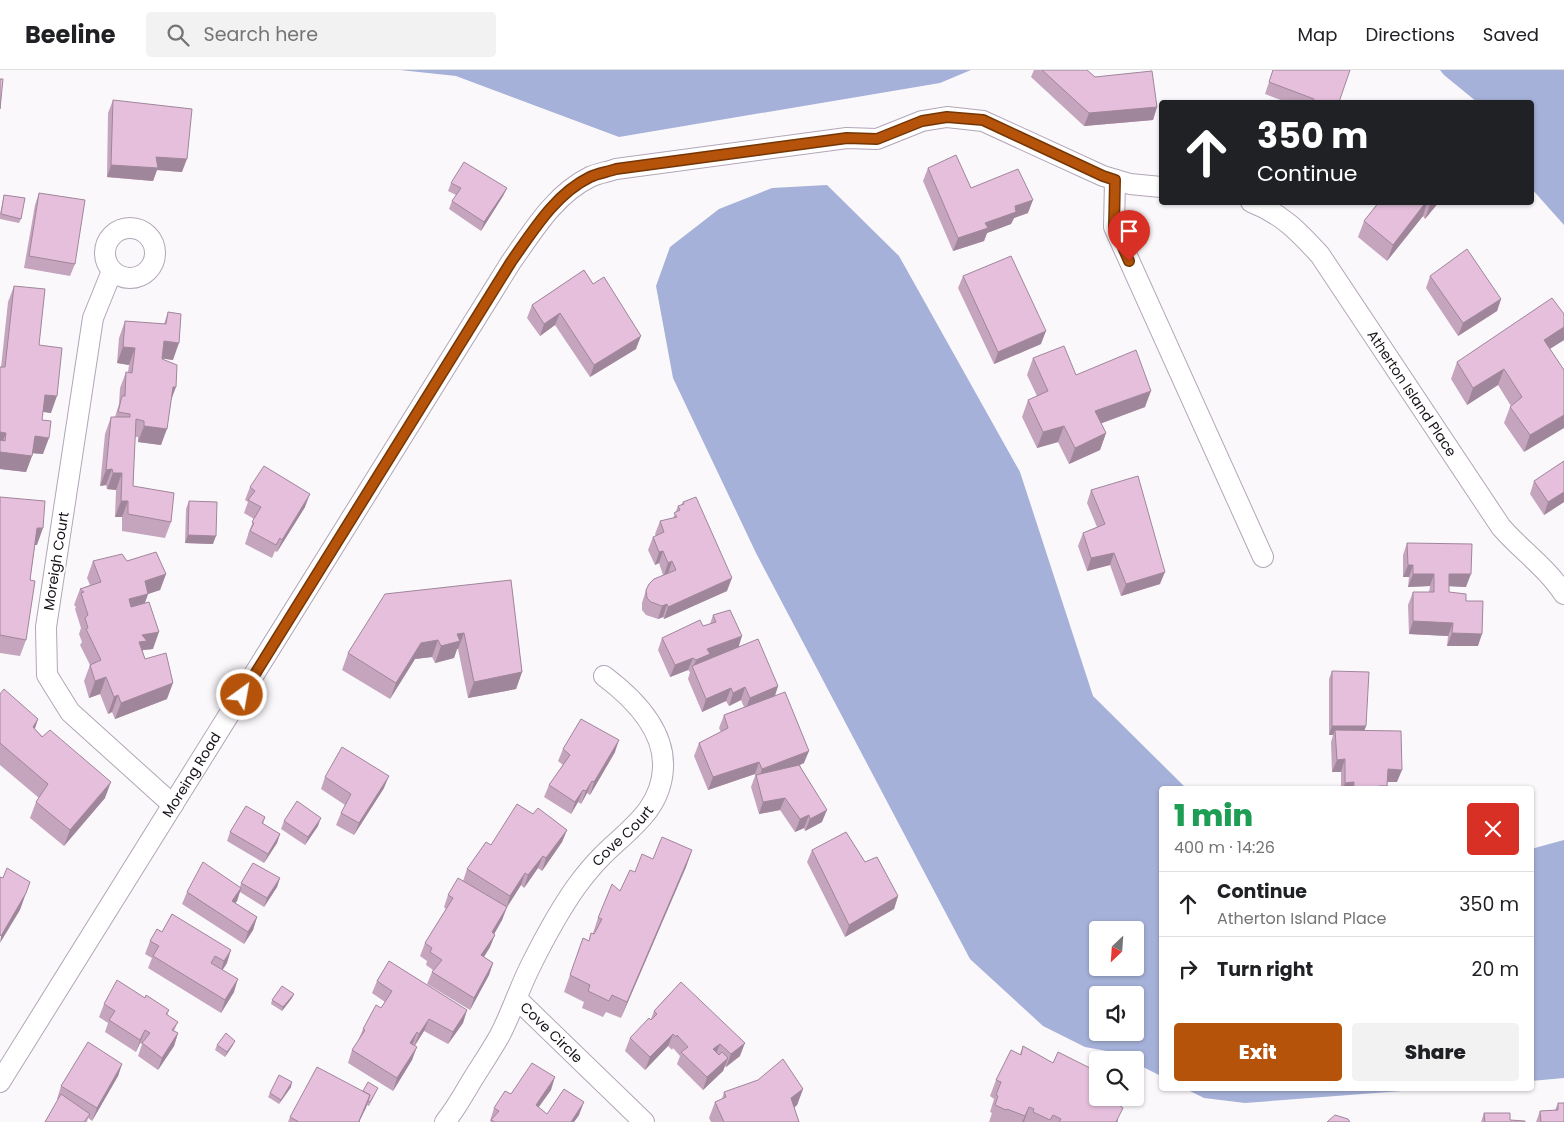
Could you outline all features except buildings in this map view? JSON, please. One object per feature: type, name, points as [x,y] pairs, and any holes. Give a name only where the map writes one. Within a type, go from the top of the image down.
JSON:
[{"type":"street","name":"Moreing Road","points":[[0,1082],[511,262],[539,223],[572,188],[592,176],[616,169],[847,138],[877,139],[922,121],[947,117],[983,120],[1115,180]]},
{"type":"street","points":[[1159,187],[1130,184],[1115,180],[1114,227],[1263,558]]},
{"type":"street","name":"Atherton Island Place","points":[[1258,205],[1280,216],[1296,229],[1320,255],[1502,527],[1555,580],[1564,594]]},
{"type":"street","name":"Moreigh Court","points":[[112,271],[93,318],[46,627],[47,675],[70,712],[173,805]]},
{"type":"street","name":"Cove Court","points":[[517,999],[532,964],[558,914],[577,885],[603,855],[629,833],[658,794],[663,768],[662,748],[640,709],[626,692],[604,676]]},
{"type":"street","name":"Cove Circle","points":[[445,1122],[499,1036],[517,999],[644,1122]]},
{"type":"water","points":[[400,70],[971,70],[940,83],[619,137],[456,76]]},
{"type":"water","points":[[1440,70],[1564,70],[1564,225],[1534,191],[1534,100],[1475,100]]},
{"type":"water","points":[[827,185],[899,256],[1020,472],[1093,696],[1184,786],[1159,786],[1159,1075],[1144,1068],[1144,1051],[1107,1051],[1085,1047],[1043,1026],[970,959],[756,553],[673,378],[656,286],[670,247],[719,209],[772,188]]},
{"type":"water","points":[[1564,840],[1564,1078],[1534,1081],[1534,848]]},
{"type":"water","points":[[1190,1091],[1402,1091],[1245,1103],[1204,1098]]},
{"type":"route","points":[[242,695],[511,262],[548,212],[572,188],[592,176],[616,169],[847,138],[877,139],[922,121],[947,117],[983,120],[1115,180],[1114,227],[1129,261]]}]
